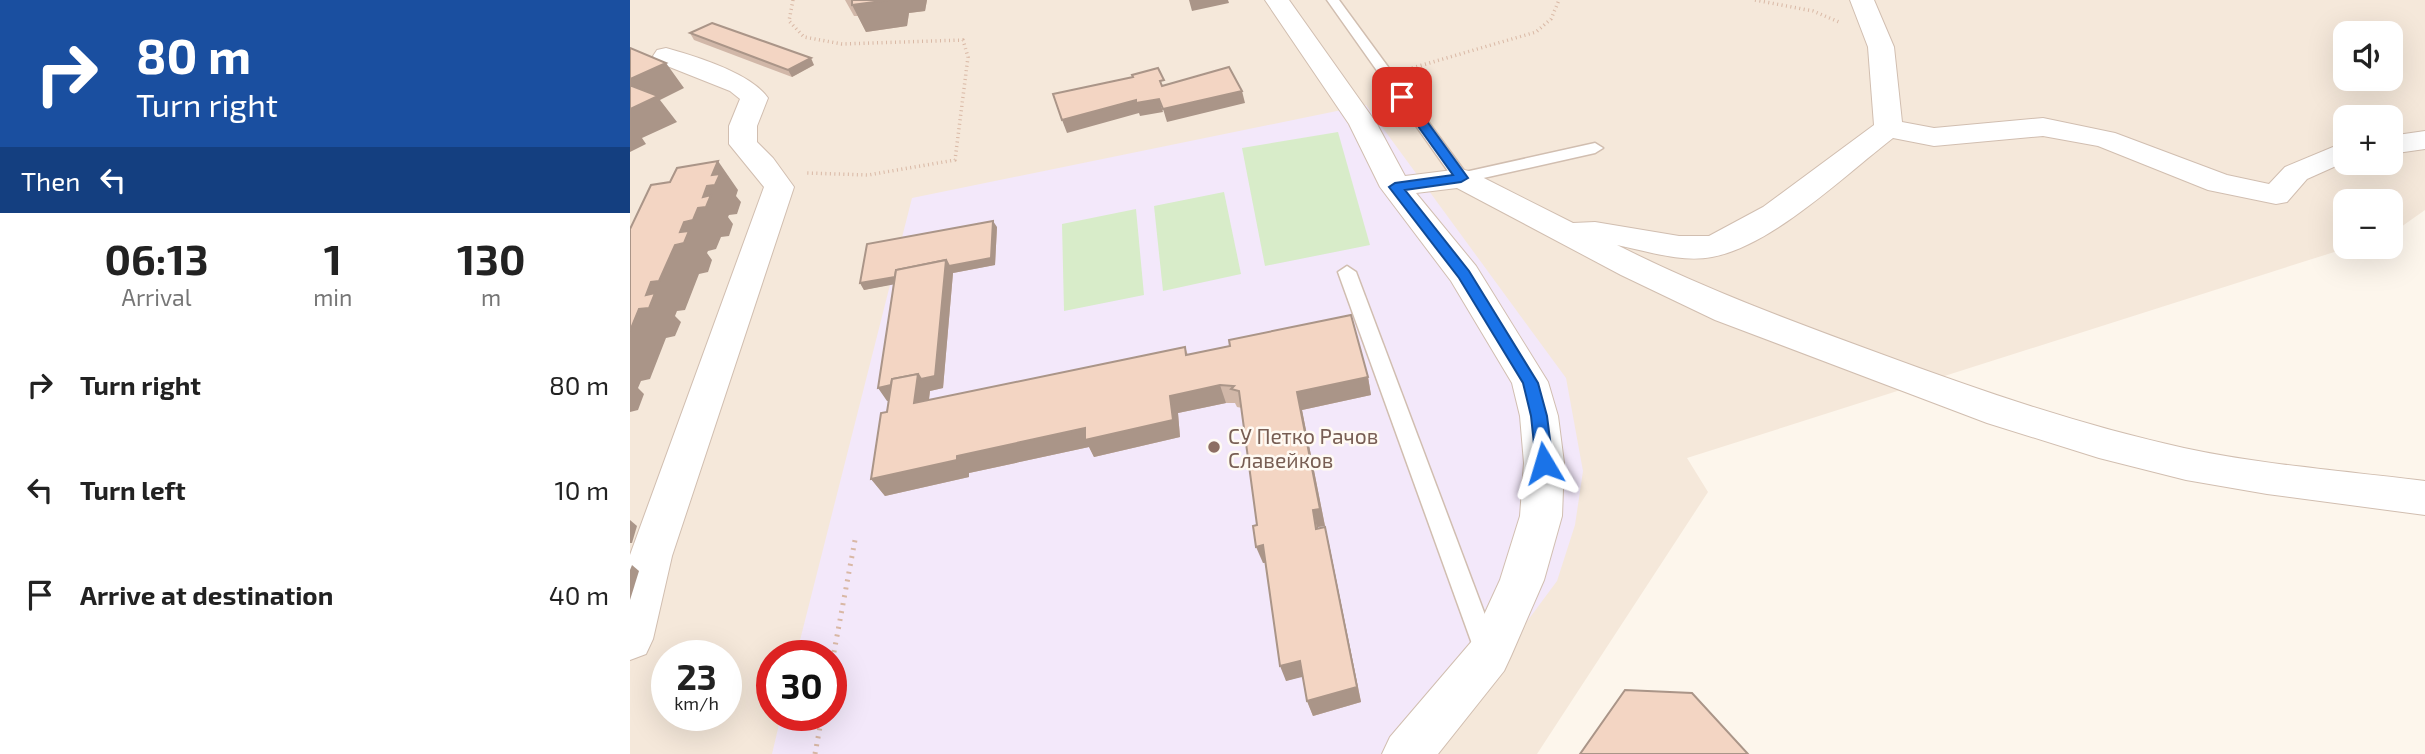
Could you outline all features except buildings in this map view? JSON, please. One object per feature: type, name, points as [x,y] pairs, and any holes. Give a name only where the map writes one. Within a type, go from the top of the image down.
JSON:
[{"type":"street","points":[[1277,0],[1363,124],[1395,187],[1464,274],[1530,383],[1539,416],[1544,463],[1541,516],[1522,580],[1488,656],[1407,754]]},
{"type":"street","points":[[1862,0],[1881,47],[1888,128]]},
{"type":"street","points":[[630,639],[641,558],[779,187],[763,164],[743,144],[743,126],[754,98],[740,85],[666,56]]},
{"type":"street","points":[[1567,232],[1613,232],[1692,248],[1712,247],[1729,242],[1763,221],[1888,128],[1934,137],[2043,127],[2105,139],[2219,183],[2276,195],[2296,173],[2333,156]]},
{"type":"street","points":[[2403,144],[2425,141]]},
{"type":"street","points":[[1395,187],[1461,178],[1633,267],[1727,310],[2000,413],[2099,443],[2186,464],[2267,478],[2425,498]]},
{"type":"lane","points":[[1333,0],[1461,178],[1595,148]]},
{"type":"lane","points":[[1347,272],[1488,656]]},
{"type":"path","points":[[774,180],[821,170],[837,176],[895,172],[955,160],[968,57],[963,40],[939,37],[837,44],[801,36],[789,21],[793,0]]},
{"type":"path","points":[[1388,76],[1536,32],[1551,19],[1559,0]]},
{"type":"path","points":[[1755,0],[1813,11],[1846,25],[1881,47]]},
{"type":"path","points":[[836,640],[855,540]]},
{"type":"path","points":[[815,754],[819,731]]},
{"type":"shaded area","points":[[630,0],[2425,0],[2425,210],[2403,226],[2403,189],[2333,189],[2333,252],[1687,458],[1708,492],[1537,754],[630,754]]},
{"type":"shaded area","name":"СУ Петко Рачов Славейков","points":[[1366,105],[1566,378],[1583,471],[1575,525],[1557,581],[1429,754],[772,754],[777,731],[847,731],[847,640],[800,640],[912,198]]},
{"type":"green space","points":[[1338,132],[1370,245],[1265,266],[1242,148]]},
{"type":"green space","points":[[1224,192],[1241,274],[1163,291],[1154,206]]},
{"type":"green space","points":[[1136,209],[1144,295],[1064,311],[1062,224]]},
{"type":"place","name":"СУ Петко Рачов Славейков","points":[[1214,447]]},
{"type":"route","points":[[1402,97],[1461,178],[1395,187],[1464,274],[1530,383],[1539,416],[1544,463]]}]
